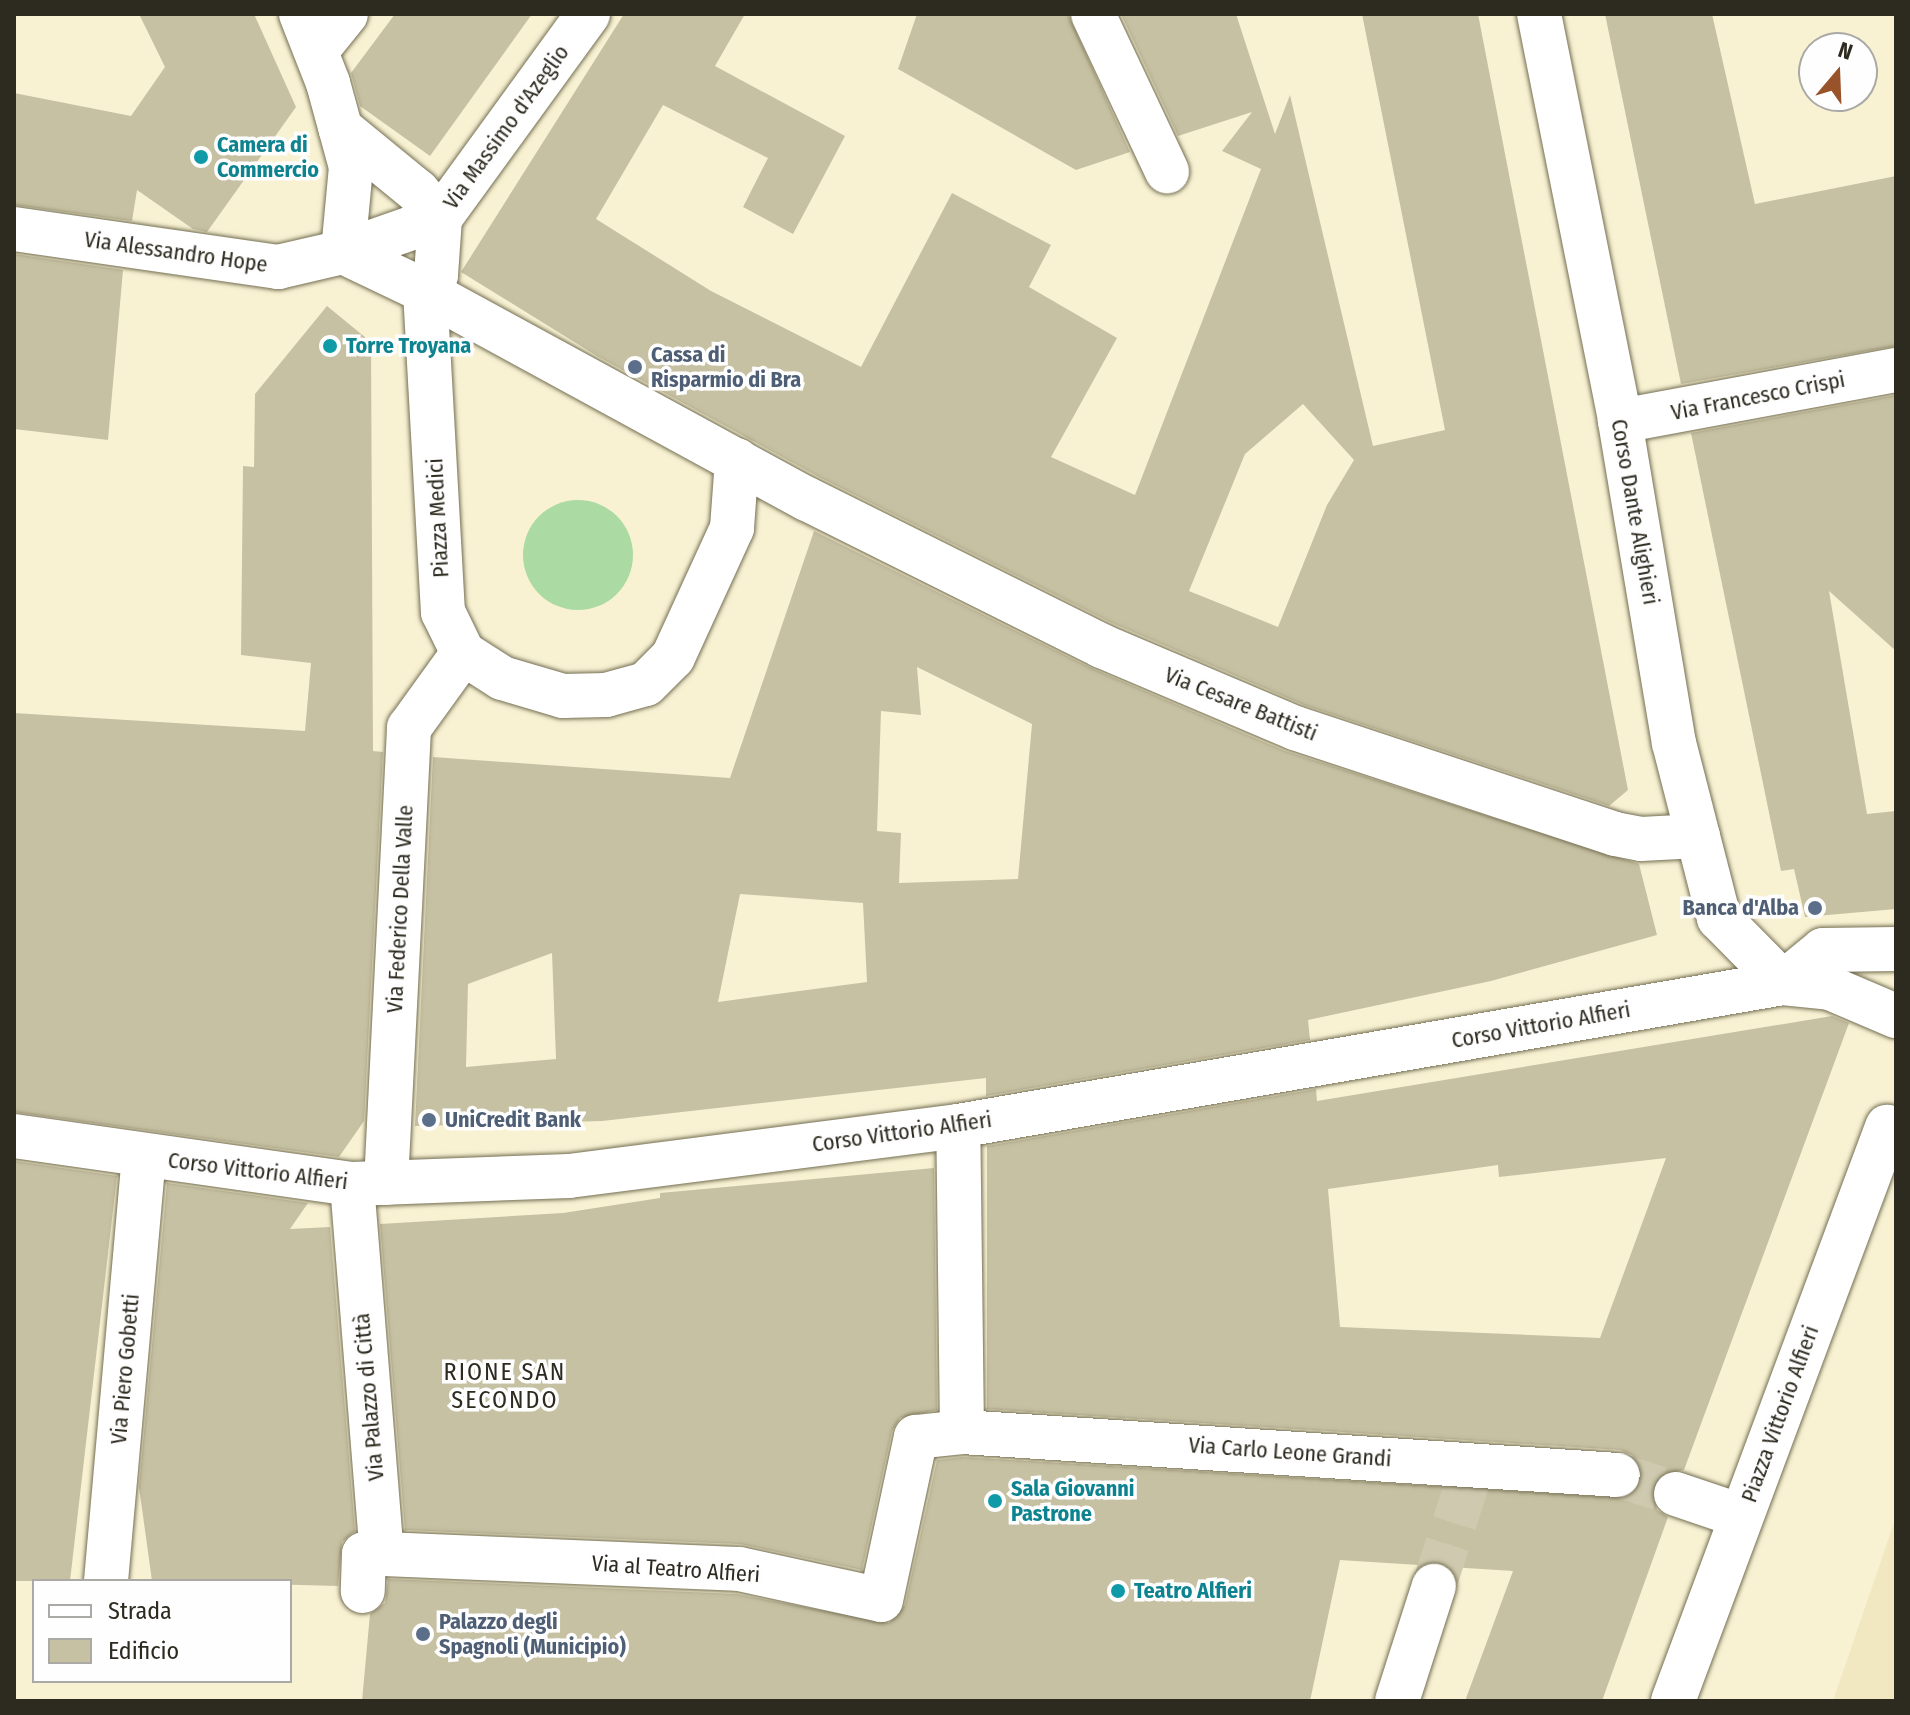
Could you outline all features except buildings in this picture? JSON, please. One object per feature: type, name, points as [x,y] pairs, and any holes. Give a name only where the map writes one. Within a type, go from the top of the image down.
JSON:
[{"type":"street","points":[[346,14],[309,32],[351,167],[343,252],[425,291],[737,460],[732,528],[673,657],[646,684],[606,695],[563,696],[502,678],[463,653]]},
{"type":"street","name":"Via Massimo d'Azeglio","points":[[425,291],[436,275],[440,218],[588,14]]},
{"type":"street","points":[[1093,14],[1167,171]]},
{"type":"street","name":"Corso Dante Alighieri","points":[[1539,14],[1620,421],[1674,743],[1719,918],[1783,983]]},
{"type":"street","points":[[340,128],[417,191],[440,218]]},
{"type":"street","name":"Via Alessandro Hope","points":[[14,229],[278,267],[343,252],[440,218]]},
{"type":"street","name":"Piazza Medici","points":[[425,291],[443,612],[463,653]]},
{"type":"street","name":"Via Francesco Crispi","points":[[1620,421],[1896,370]]},
{"type":"street","name":"Via Cesare Battisti","points":[[737,460],[807,499],[1102,646],[1295,728],[1615,834],[1641,839],[1698,836]]},
{"type":"street","name":"Via Federico Della Valle","points":[[369,1184],[409,728],[463,653]]},
{"type":"street","name":"Corso Vittorio Alfieri","points":[[1783,983],[1823,950],[1896,949]]},
{"type":"street","name":"Corso Vittorio Alfieri","points":[[14,1136],[144,1156],[369,1184],[569,1176],[958,1126],[1783,983],[1830,988],[1896,1016]]},
{"type":"street","name":"Piazza Vittorio Alfieri","points":[[1673,1701],[1893,1117]]},
{"type":"street","points":[[958,1126],[980,1432]]},
{"type":"street","name":"Via Piero Gobetti","points":[[106,1579],[144,1156]]},
{"type":"street","name":"Via Palazzo di Città","points":[[369,1184],[372,1573]]},
{"type":"street","name":"Via Carlo Leone Grandi","points":[[980,1432],[1618,1475]]},
{"type":"street","name":"Via al Teatro Alfieri","points":[[372,1573],[739,1569],[881,1600],[916,1437],[980,1432]]},
{"type":"street","points":[[1676,1494],[1741,1516]]},
{"type":"street","points":[[1397,1701],[1434,1586]]},
{"type":"shaded area","points":[[1896,1517],[1896,1701],[1833,1701]]},
{"type":"green space","points":[[578,500],[599,504],[617,516],[629,534],[633,555],[629,576],[617,594],[599,606],[578,610],[557,606],[539,594],[527,576],[523,555],[527,534],[539,516],[557,504]]},
{"type":"tunnel","points":[[1434,1586],[1473,1465]]},
{"type":"tunnel","points":[[1618,1475],[1676,1494]]},
{"type":"place","name":"Camera di Commercio","points":[[201,157]]},
{"type":"place","name":"Torre Troyana","points":[[330,346]]},
{"type":"place","name":"Cassa di Risparmio di Bra","points":[[635,367]]},
{"type":"place","name":"Banca d'Alba","points":[[1815,908]]},
{"type":"place","name":"UniCredit Bank","points":[[429,1120]]},
{"type":"place","name":"Sala Giovanni Pastrone","points":[[995,1501]]},
{"type":"place","name":"Teatro Alfieri","points":[[1118,1591]]},
{"type":"place","name":"Palazzo degli Spagnoli (Municipio)","points":[[423,1634]]},
{"type":"district","name":"RIONE SAN SECONDO","points":[[505,1387]]}]
